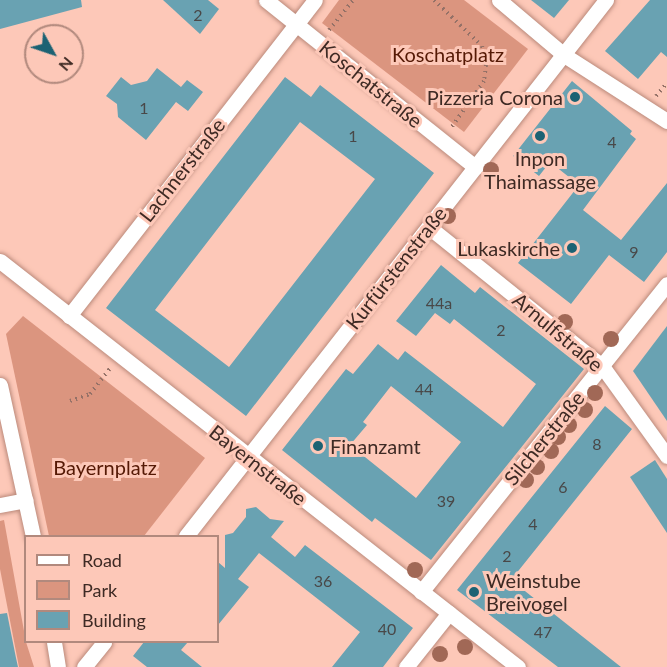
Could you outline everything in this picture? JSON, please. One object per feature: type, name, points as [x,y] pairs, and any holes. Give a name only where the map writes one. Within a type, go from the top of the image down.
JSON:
[{"type":"street","name":"Koschatstraße","points":[[266,0],[476,167]]},
{"type":"street","points":[[295,23],[315,0]]},
{"type":"street","points":[[499,0],[564,55],[667,121]]},
{"type":"street","name":"Kurfürstenstraße","points":[[188,535],[606,0]]},
{"type":"street","name":"Lachnerstraße","points":[[69,316],[295,23]]},
{"type":"street","name":"Arnulfstraße","points":[[429,227],[602,366],[667,456]]},
{"type":"street","name":"Bayernstraße","points":[[0,261],[248,458],[518,667]]},
{"type":"street","name":"Silcherstraße","points":[[421,592],[667,284]]},
{"type":"street","points":[[0,385],[33,535]]},
{"type":"street","points":[[0,505],[26,500]]},
{"type":"street","points":[[406,667],[449,613]]},
{"type":"street","points":[[54,643],[58,667]]},
{"type":"street","points":[[84,667],[103,643]]},
{"type":"path","points":[[319,42],[353,0]]},
{"type":"path","points":[[434,0],[482,46],[486,65],[484,81],[442,141]]},
{"type":"path","points":[[70,401],[90,394],[119,356]]},
{"type":"green space","name":"Koschatplatz","points":[[339,0],[464,0],[528,49],[464,132],[322,23]]},
{"type":"green space","name":"Bayernplatz","points":[[23,316],[205,458],[145,535],[49,535],[6,334]]},
{"type":"green space","points":[[4,520],[24,631],[24,643],[26,643],[34,667],[19,667],[0,569],[0,521]]},
{"type":"building","points":[[0,0],[81,0],[82,7],[0,29]]},
{"type":"building","points":[[163,0],[208,0],[219,9],[200,34]]},
{"type":"building","points":[[531,0],[569,0],[554,18]]},
{"type":"building","points":[[650,0],[667,0],[667,57],[661,52],[638,79],[605,51]]},
{"type":"building","points":[[157,68],[181,87],[187,80],[203,92],[188,111],[176,102],[146,140],[118,117],[117,104],[106,96],[121,77],[131,85],[147,81]]},
{"type":"building","points":[[285,77],[311,97],[320,85],[434,173],[246,416],[106,308]],"holes":[[[300,122],[375,179],[229,367],[155,310]]]},
{"type":"building","points":[[572,81],[632,131],[630,134],[636,139],[583,210],[621,240],[667,183],[667,252],[644,282],[609,255],[571,304],[518,263],[579,185],[550,162],[539,176],[513,156]]},
{"type":"building","points":[[441,265],[475,293],[480,287],[584,369],[431,560],[375,518],[372,522],[282,450],[346,369],[353,374],[378,344],[398,360],[405,351],[503,427],[536,384],[454,319],[450,324],[435,313],[416,336],[396,321]],"holes":[[[391,386],[461,442],[416,498],[350,445],[367,425],[363,422]]]},
{"type":"building","points":[[667,326],[667,421],[633,371]]},
{"type":"building","points":[[605,406],[632,429],[511,580],[621,667],[558,667],[457,590]]},
{"type":"building","points":[[655,460],[667,479],[667,533],[630,477]]},
{"type":"building","points":[[256,507],[270,519],[284,521],[271,537],[295,557],[305,545],[413,628],[383,667],[332,667],[360,632],[259,553],[238,579],[249,587],[219,624],[219,563],[225,568],[225,535],[233,533],[246,517],[246,509]]},
{"type":"building","points":[[7,613],[18,667],[0,667],[0,614]]},
{"type":"building","points":[[143,643],[187,643],[181,650],[202,667],[147,667],[133,656]]},
{"type":"place","name":"Pizzeria Corona","points":[[575,97]]},
{"type":"place","name":"Inpon Thaimassage","points":[[540,136]]},
{"type":"place","name":"Lukaskirche","points":[[572,248]]},
{"type":"place","name":"Finanzamt","points":[[318,446]]},
{"type":"place","name":"Weinstube Breivogel","points":[[474,592]]}]
